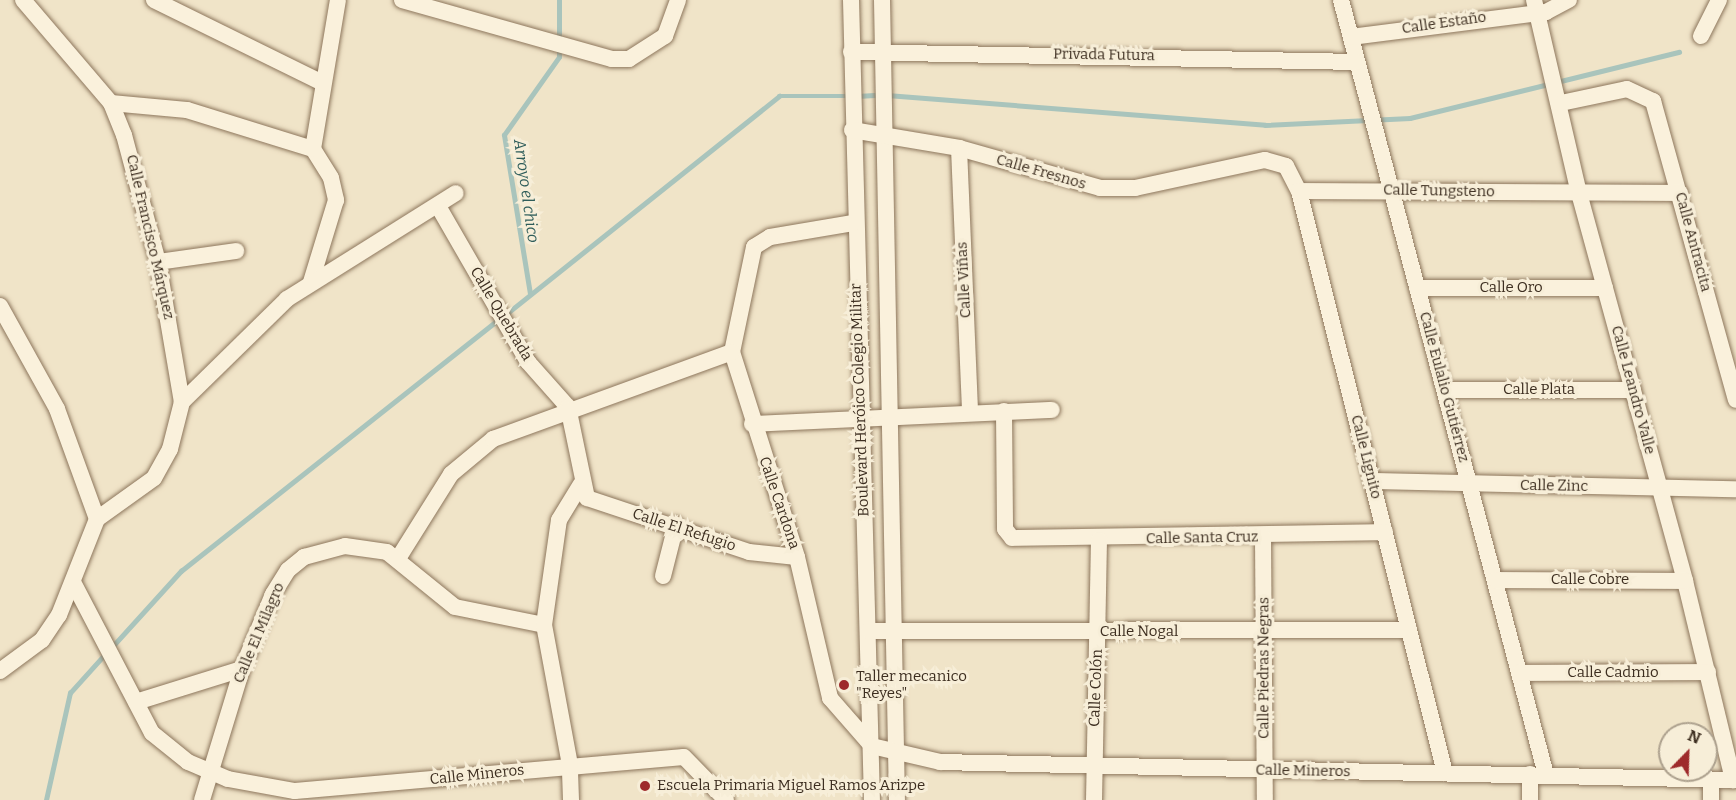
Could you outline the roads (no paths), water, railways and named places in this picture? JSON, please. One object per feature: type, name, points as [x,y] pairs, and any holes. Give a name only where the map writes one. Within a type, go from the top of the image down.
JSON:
[{"type":"street","name":"Calle Francisco Márquez","points":[[23,0],[111,103],[138,175],[158,262],[182,402]]},
{"type":"street","points":[[154,0],[321,82]]},
{"type":"street","points":[[311,282],[336,200],[331,178],[313,148],[321,82],[338,0]]},
{"type":"street","points":[[402,0],[612,59],[629,59],[665,36],[678,0]]},
{"type":"street","name":"Boulevard Heróico Colegio Militar","points":[[851,0],[859,417],[869,630],[872,800]]},
{"type":"street","name":"Boulevard Heróico Colegio Militar","points":[[882,0],[882,134],[897,630],[897,800]]},
{"type":"street","name":"Calle Eulalio Gutiérrez","points":[[1341,0],[1519,673],[1538,775],[1530,800]]},
{"type":"street","name":"Calle Estaño","points":[[1351,37],[1569,0]]},
{"type":"street","points":[[1701,36],[1719,0]]},
{"type":"street","name":"Calle Leandro Valle","points":[[1536,6],[1561,103],[1579,193],[1685,581],[1734,780]]},
{"type":"street","name":"Privada Futura","points":[[851,52],[1356,62]]},
{"type":"street","name":"Calle Antracita","points":[[1561,103],[1639,91],[1657,110],[1736,400]]},
{"type":"street","points":[[111,103],[187,110],[313,148]]},
{"type":"street","name":"Calle Fresnos","points":[[852,130],[959,148],[1100,188],[1136,188],[1265,160]]},
{"type":"street","name":"Calle Viñas","points":[[959,148],[970,413]]},
{"type":"street","name":"Calle Lignito","points":[[1265,160],[1286,166],[1299,191],[1445,773]]},
{"type":"street","name":"Calle Tungsteno","points":[[1299,191],[1680,193]]},
{"type":"street","points":[[0,671],[42,640],[74,584],[97,519],[154,478],[170,448],[182,402],[249,333],[311,282],[350,264],[456,193]]},
{"type":"street","name":"Calle Quebrada","points":[[438,206],[528,362],[568,407]]},
{"type":"street","name":"Calle Cardona","points":[[854,223],[770,237],[754,247],[732,352],[752,424],[797,557],[830,698],[872,746]]},
{"type":"street","points":[[158,262],[236,251]]},
{"type":"street","name":"Calle Oro","points":[[1417,288],[1605,288]]},
{"type":"street","points":[[0,306],[57,409],[97,519]]},
{"type":"street","points":[[544,625],[476,614],[440,600],[399,558],[469,454],[568,407],[621,395],[732,352]]},
{"type":"street","name":"Calle Plata","points":[[1445,390],[1633,390]]},
{"type":"street","points":[[568,407],[581,484],[559,520],[544,625],[570,765],[571,800]]},
{"type":"street","points":[[752,424],[859,417],[1052,410]]},
{"type":"street","name":"Calle Santa Cruz","points":[[1004,411],[1005,529],[1018,539],[1263,537],[1385,532]]},
{"type":"street","name":"Calle Zinc","points":[[1372,481],[1736,489]]},
{"type":"street","name":"Calle El Refugio","points":[[581,484],[587,498],[676,525],[758,554],[797,557]]},
{"type":"street","points":[[663,576],[676,525]]},
{"type":"street","name":"Calle Piedras Negras","points":[[1263,537],[1265,800]]},
{"type":"street","name":"Calle Colón","points":[[1094,800],[1099,540]]},
{"type":"street","name":"Calle El Milagro","points":[[202,800],[242,669],[273,594],[288,570],[304,557],[345,546],[399,558]]},
{"type":"street","name":"Calle Cobre","points":[[1496,579],[1685,581]]},
{"type":"street","name":"Calle Mineros","points":[[74,584],[136,702],[167,749],[211,772],[257,787],[295,791],[570,765],[684,757],[726,800]]},
{"type":"street","name":"Calle Nogal","points":[[869,630],[1098,632],[1409,630]]},
{"type":"street","points":[[136,702],[242,669]]},
{"type":"street","name":"Calle Cadmio","points":[[1519,673],[1708,672]]},
{"type":"street","name":"Calle Mineros","points":[[872,746],[897,755],[940,762],[1658,778]]},
{"type":"street","name":"Calle Mineros","points":[[1718,780],[1734,780]]},
{"type":"street","points":[[1711,782],[1711,800]]},
{"type":"waterway","name":"Arroyo el chico","points":[[559,0],[559,39]]},
{"type":"waterway","name":"Arroyo el chico","points":[[530,294],[504,135],[559,57],[559,48]]},
{"type":"waterway","points":[[887,95],[1265,125],[1410,118],[1679,52]]},
{"type":"waterway","points":[[857,96],[879,95]]},
{"type":"waterway","points":[[505,315],[779,96],[849,96]]},
{"type":"waterway","points":[[112,647],[181,571],[498,320]]},
{"type":"waterway","points":[[46,800],[70,693],[106,653]]},
{"type":"place","name":"Taller mecanico \"Reyes\"","points":[[844,685]]},
{"type":"place","name":"Escuela Primaria Miguel Ramos Arizpe","points":[[645,786]]}]
